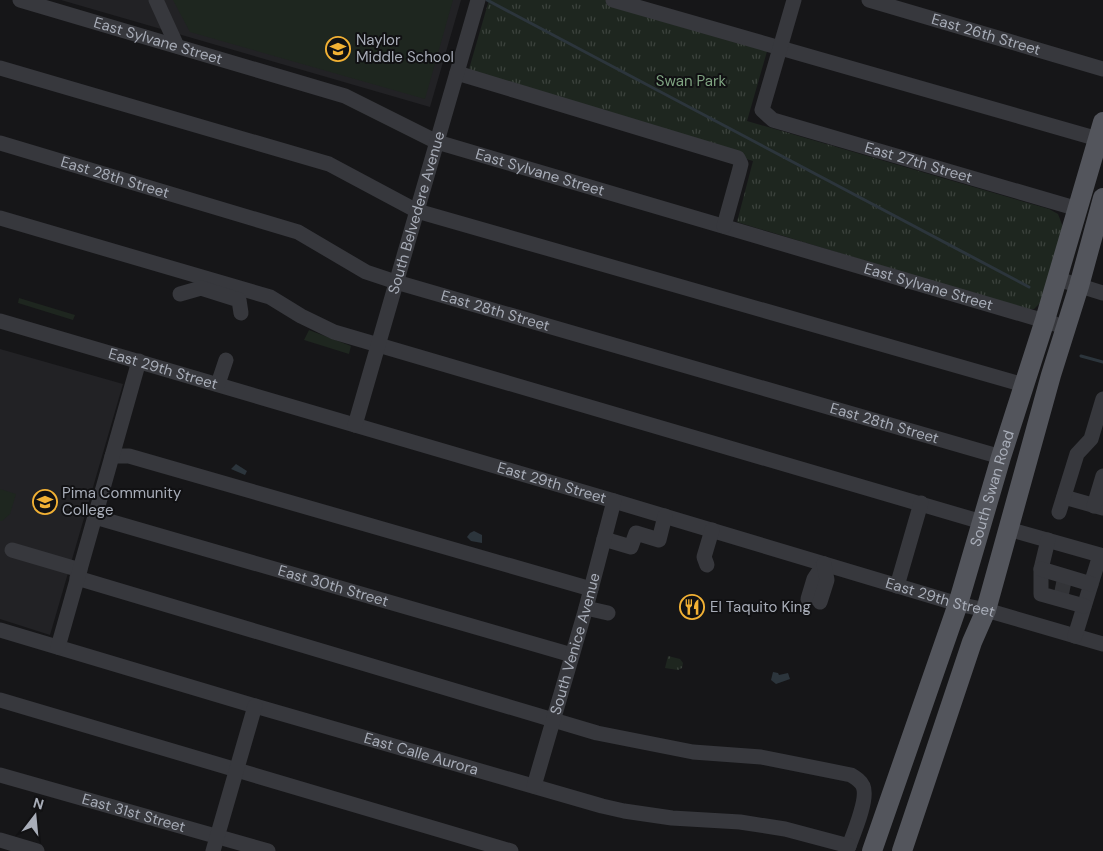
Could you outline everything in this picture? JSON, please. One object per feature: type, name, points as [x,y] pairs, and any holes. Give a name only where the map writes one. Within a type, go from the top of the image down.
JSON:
[{"type":"main road","name":"South Swan Road","points":[[872,851],[958,604],[1001,456],[1046,320],[1101,130]]},
{"type":"main road","name":"South Swan Road","points":[[902,851],[972,642],[986,610],[1065,328],[1100,221],[1103,198]]},
{"type":"street","name":"East Sylvane Street","points":[[20,0],[44,3],[177,46],[344,96],[437,142],[1046,320],[1065,328]]},
{"type":"street","points":[[156,0],[177,46]]},
{"type":"street","name":"South Belvedere Avenue","points":[[355,425],[478,0]]},
{"type":"street","points":[[613,0],[780,48],[1101,130]]},
{"type":"street","points":[[780,48],[794,0]]},
{"type":"street","name":"East 26th Street","points":[[869,0],[1103,69]]},
{"type":"street","name":"East 27th Street","points":[[780,48],[762,110],[773,120],[1078,209]]},
{"type":"street","points":[[0,68],[329,164],[417,211],[1024,385]]},
{"type":"street","points":[[457,73],[738,158],[741,164],[724,226]]},
{"type":"street","name":"East 28th Street","points":[[0,143],[298,232],[366,272],[396,282],[1001,456]]},
{"type":"street","points":[[0,218],[270,297],[334,332],[982,522]]},
{"type":"street","points":[[1058,279],[1103,293]]},
{"type":"street","points":[[180,294],[201,288],[239,300],[241,313]]},
{"type":"street","name":"East 29th Street","points":[[0,321],[958,604],[986,610],[1103,644]]},
{"type":"street","points":[[218,384],[226,360]]},
{"type":"street","points":[[58,647],[139,361]]},
{"type":"street","points":[[1059,512],[1077,454],[1091,440],[1101,398]]},
{"type":"street","points":[[112,456],[129,456],[591,589]]},
{"type":"street","points":[[1064,497],[1099,507],[1103,476]]},
{"type":"street","name":"South Venice Avenue","points":[[534,786],[586,608],[614,501]]},
{"type":"street","points":[[897,586],[921,504]]},
{"type":"street","points":[[604,539],[631,547],[636,533],[658,540],[665,516]]},
{"type":"street","name":"East 30th Street","points":[[95,517],[572,655]]},
{"type":"street","points":[[707,565],[704,557],[712,530]]},
{"type":"street","points":[[1008,530],[1100,555],[1075,636]]},
{"type":"street","points":[[1048,540],[1041,576],[1041,594],[1088,595]]},
{"type":"street","points":[[12,550],[79,574],[597,733],[693,752],[761,757],[851,776],[858,779],[865,796],[848,849]]},
{"type":"street","points":[[814,600],[814,578],[824,564]]},
{"type":"street","points":[[1041,576],[1063,590],[1088,595]]},
{"type":"street","points":[[1041,576],[1088,595]]},
{"type":"street","points":[[586,608],[608,613]]},
{"type":"street","name":"East Calle Aurora","points":[[0,630],[255,706],[624,811],[672,818],[740,822],[776,827],[848,849]]},
{"type":"street","points":[[0,700],[511,851]]},
{"type":"street","points":[[215,844],[255,706]]},
{"type":"street","name":"East 31st Street","points":[[0,775],[215,844],[268,851]]},
{"type":"street","points":[[0,840],[37,851]]},
{"type":"shaded area","name":"Naylor Middle School","points":[[61,0],[461,0],[430,107]]},
{"type":"shaded area","name":"Pima Community College","points":[[0,349],[123,384],[50,635],[0,619]]},
{"type":"shaded area","points":[[236,464],[247,471],[245,475],[231,469]]},
{"type":"shaded area","points":[[474,531],[482,535],[482,543],[471,541],[467,537]]},
{"type":"shaded area","points":[[773,672],[779,675],[788,673],[790,679],[776,684],[771,680]]},
{"type":"green space","name":"Naylor Middle School","points":[[173,0],[453,0],[425,99],[190,32]]},
{"type":"green space","name":"Swan Park","points":[[489,0],[623,0],[770,41],[747,121],[1049,209],[1058,214],[1063,227],[1042,301],[1034,309],[1025,309],[737,222],[753,161],[467,76]]},
{"type":"green space","points":[[19,298],[75,315],[73,320],[18,303]]},
{"type":"green space","points":[[309,330],[351,346],[349,354],[304,340]]},
{"type":"green space","points":[[0,489],[16,494],[10,514],[2,521],[0,521]]},
{"type":"green space","points":[[668,656],[680,659],[683,663],[682,668],[678,670],[665,668]]},
{"type":"waterway","points":[[487,0],[1029,287]]},
{"type":"waterway","points":[[1081,356],[1103,362]]},
{"type":"tunnel","points":[[1055,588],[1070,591]]},
{"type":"place","name":"Naylor Middle School","points":[[338,49]]},
{"type":"place","name":"Pima Community College","points":[[45,502]]},
{"type":"place","name":"El Taquito King","points":[[692,607]]}]
